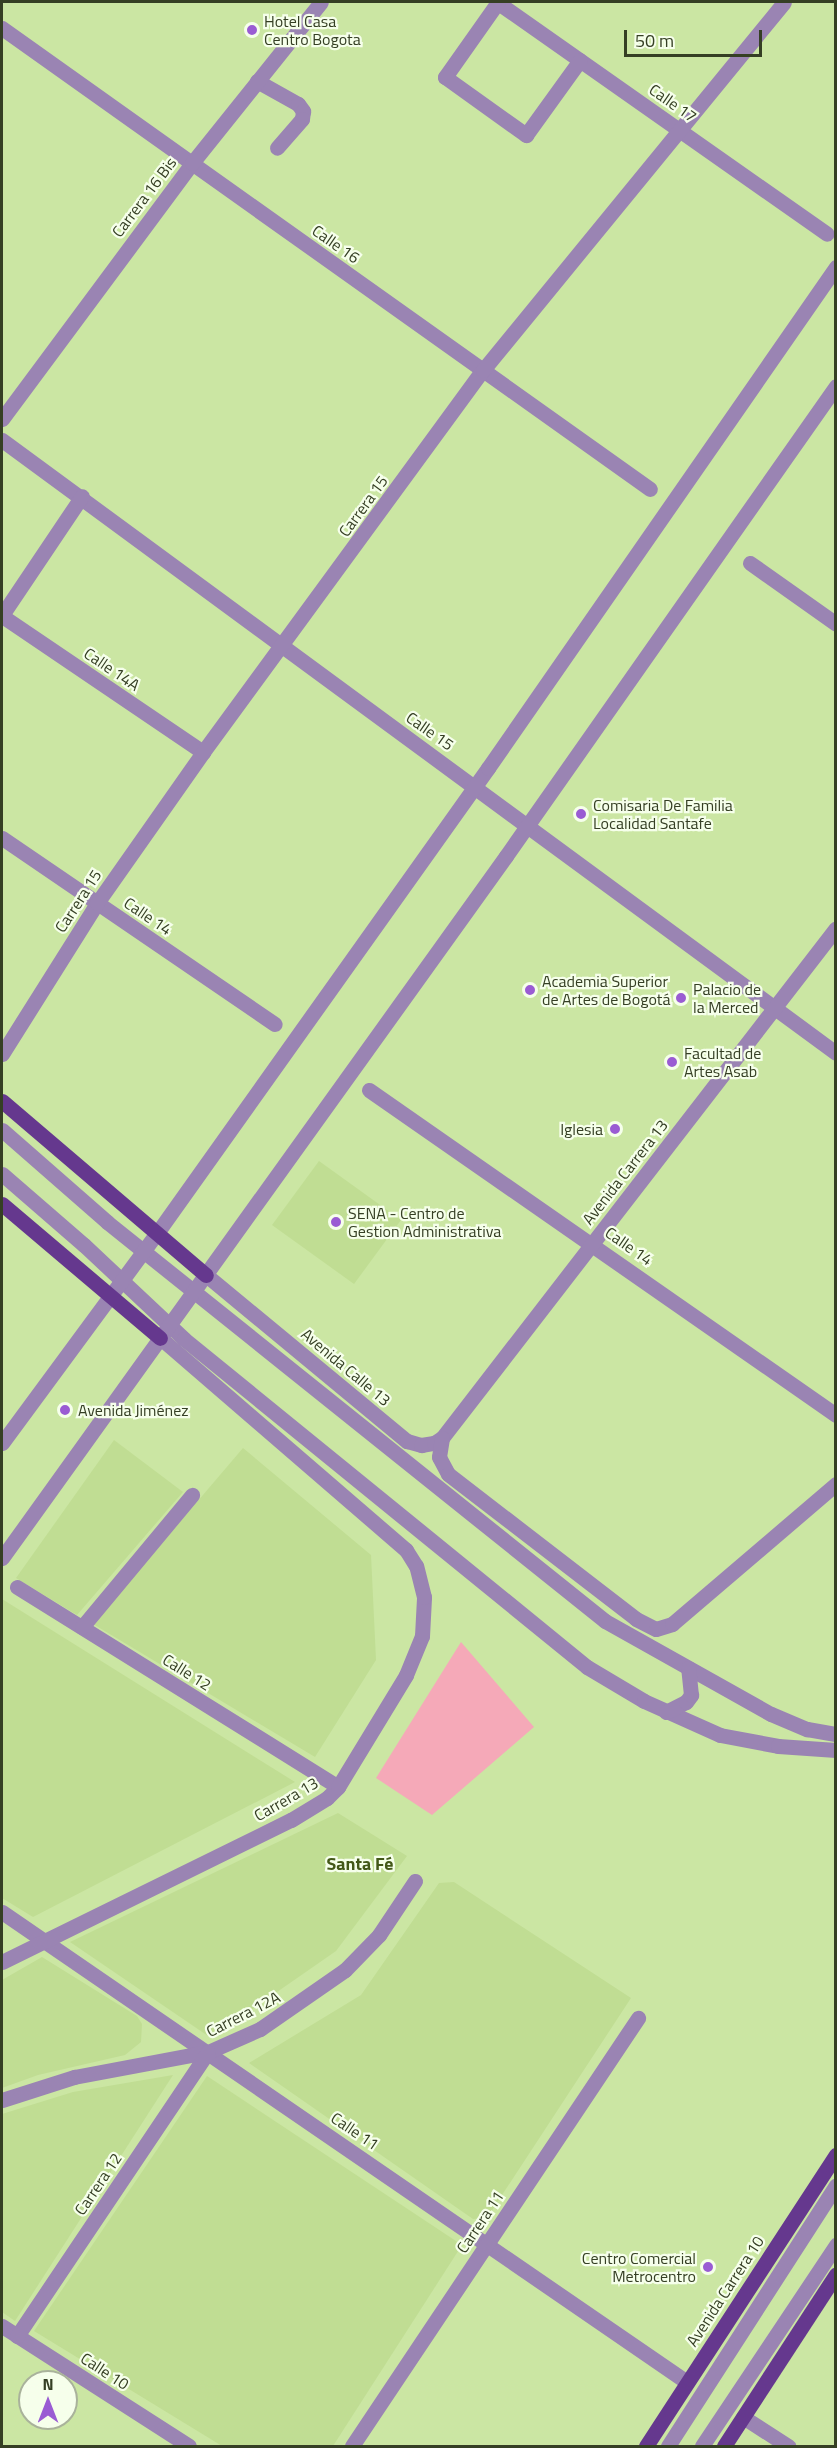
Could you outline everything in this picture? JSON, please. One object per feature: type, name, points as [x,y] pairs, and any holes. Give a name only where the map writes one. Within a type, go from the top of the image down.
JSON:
[{"type":"main road","name":"Avenida Calle 13","points":[[2,1101],[206,1275]]},
{"type":"main road","points":[[2,1204],[160,1338]]},
{"type":"main road","name":"Avenida Carrera 10","points":[[646,2446],[836,2155]]},
{"type":"main road","points":[[724,2446],[836,2274]]},
{"type":"street","name":"Carrera 16 Bis","points":[[2,419],[192,163],[321,2]]},
{"type":"street","points":[[498,2],[445,77],[526,135],[580,60]]},
{"type":"street","name":"Calle 17","points":[[498,2],[827,234]]},
{"type":"street","name":"Carrera 15","points":[[2,1054],[97,903],[203,752],[282,648],[483,370],[681,131],[782,2]]},
{"type":"street","name":"Calle 16","points":[[2,28],[650,489]]},
{"type":"street","points":[[257,81],[298,104],[303,111],[302,119],[277,148]]},
{"type":"street","points":[[2,1443],[144,1251],[475,785],[836,267]]},
{"type":"street","points":[[2,1558],[195,1291],[836,386]]},
{"type":"street","name":"Calle 15","points":[[2,440],[82,496],[282,648],[528,823],[775,1010],[836,1053]]},
{"type":"street","points":[[2,615],[82,496]]},
{"type":"street","points":[[750,563],[836,624]]},
{"type":"street","name":"Calle 14A","points":[[2,615],[203,752]]},
{"type":"street","name":"Calle 14","points":[[2,838],[275,1024]]},
{"type":"street","name":"Avenida Carrera 13","points":[[442,1438],[775,1010],[836,928]]},
{"type":"street","name":"Calle 14","points":[[369,1090],[593,1243],[836,1415]]},
{"type":"street","points":[[2,1130],[144,1251],[605,1621],[771,1714],[807,1729],[836,1734]]},
{"type":"street","points":[[2,1174],[170,1325],[550,1640],[587,1668],[666,1712],[720,1736],[778,1746],[836,1750]]},
{"type":"street","name":"Avenida Calle 13","points":[[206,1275],[407,1442],[427,1445],[442,1438]]},
{"type":"street","name":"Carrera 13","points":[[2,1962],[313,1808],[338,1787],[406,1675],[422,1636],[424,1597],[420,1578],[395,1539],[160,1338]]},
{"type":"street","points":[[331,1378],[335,1373],[333,1362]]},
{"type":"street","points":[[442,1438],[439,1457],[447,1474],[636,1619],[660,1629],[672,1624],[836,1484]]},
{"type":"street","points":[[82,1627],[192,1495]]},
{"type":"street","name":"Calle 12","points":[[17,1587],[338,1787]]},
{"type":"street","points":[[666,1712],[686,1702],[691,1695],[688,1668]]},
{"type":"street","name":"Carrera 12A","points":[[2,2100],[75,2077],[208,2052],[260,2029],[345,1970],[379,1935],[415,1881]]},
{"type":"street","name":"Calle 11","points":[[2,1912],[46,1940],[687,2382]]},
{"type":"street","name":"Carrera 11","points":[[352,2446],[638,2018]]},
{"type":"street","name":"Carrera 12","points":[[17,2336],[208,2052]]},
{"type":"street","points":[[668,2446],[836,2185]]},
{"type":"street","points":[[702,2446],[836,2245]]},
{"type":"street","name":"Calle 10","points":[[2,2326],[189,2446]]},
{"type":"street","points":[[743,2417],[788,2446]]},
{"type":"shaded area","name":"SENA - Centro de Gestion Administrativa","points":[[319,1161],[401,1220],[354,1284],[272,1225]]},
{"type":"shaded area","points":[[114,1440],[183,1492],[77,1615],[16,1578]]},
{"type":"shaded area","points":[[243,1448],[371,1555],[376,1660],[315,1757],[93,1624]]},
{"type":"shaded area","points":[[2,1599],[295,1782],[33,1917],[2,1898]]},
{"type":"shaded area","points":[[461,1642],[534,1727],[432,1815],[376,1778]]},
{"type":"shaded area","points":[[338,1813],[407,1856],[336,1951],[211,2038],[70,1942]]},
{"type":"shaded area","points":[[454,1882],[631,1998],[487,2218],[473,2219],[249,2063],[361,1995],[439,1883]]},
{"type":"shaded area","points":[[42,1957],[137,2016],[142,2024],[141,2042],[125,2055],[38,2075],[2,2088],[2,1980]]},
{"type":"shaded area","points":[[173,2075],[15,2321],[2,2312],[2,2114],[73,2092]]},
{"type":"shaded area","points":[[207,2076],[462,2245],[333,2446],[222,2446],[34,2331]]},
{"type":"place","name":"Hotel Casa Centro Bogota","points":[[252,30]]},
{"type":"place","name":"Comisaria De Familia Localidad Santafe","points":[[581,814]]},
{"type":"place","name":"Academia Superior de Artes de Bogotá","points":[[530,990]]},
{"type":"place","name":"Palacio de la Merced","points":[[681,998]]},
{"type":"place","name":"Facultad de Artes Asab","points":[[672,1062]]},
{"type":"place","name":"Iglesia","points":[[615,1129]]},
{"type":"place","name":"SENA - Centro de Gestion Administrativa","points":[[336,1222]]},
{"type":"place","name":"Avenida Jiménez","points":[[65,1410]]},
{"type":"place","name":"Centro Comercial Metrocentro","points":[[708,2267]]},
{"type":"district","name":"Santa Fé","points":[[360,1864]]}]
